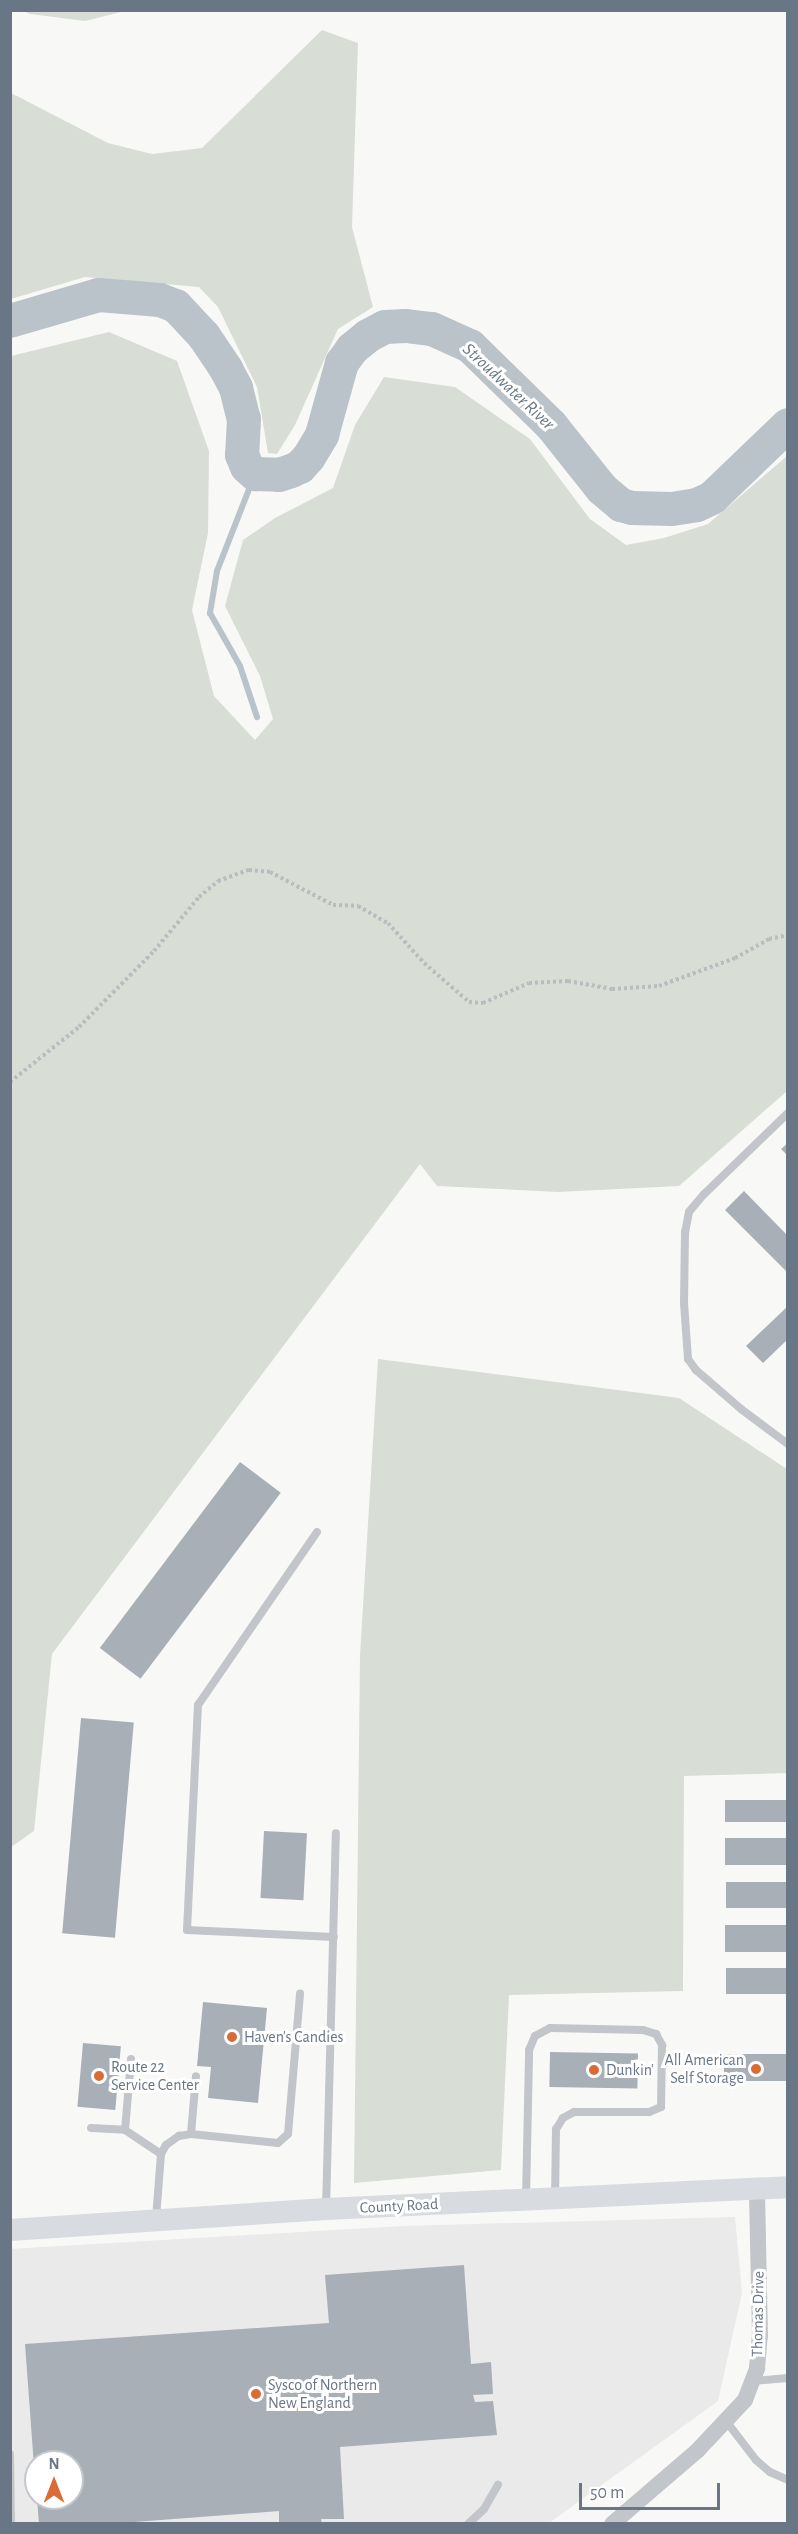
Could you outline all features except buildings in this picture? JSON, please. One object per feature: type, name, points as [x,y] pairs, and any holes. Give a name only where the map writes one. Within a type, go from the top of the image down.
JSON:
[{"type":"main road","name":"County Road","points":[[10,2230],[326,2209],[788,2187]]},
{"type":"street","name":"Thomas Drive","points":[[612,2523],[642,2500],[726,2421],[745,2400],[757,2368],[760,2336],[757,2188]]},
{"type":"lane","points":[[788,1113],[688,1212],[685,1232],[684,1303],[685,1346],[688,1359],[696,1370],[741,1409],[788,1444]]},
{"type":"lane","points":[[317,1532],[198,1705],[187,1929],[334,1937]]},
{"type":"lane","points":[[326,2209],[336,1833]]},
{"type":"lane","points":[[156,2219],[161,2154],[166,2145],[179,2136],[191,2134],[271,2143],[284,2139],[288,2134],[300,1994]]},
{"type":"lane","points":[[526,2199],[529,2050],[535,2036],[550,2028],[643,2030],[656,2034],[662,2045],[661,2107],[649,2112],[574,2112],[563,2118],[556,2129],[555,2198]]},
{"type":"lane","points":[[125,2130],[131,2058]]},
{"type":"lane","points":[[191,2134],[196,2076]]},
{"type":"lane","points":[[91,2128],[125,2130],[161,2154]]},
{"type":"lane","points":[[752,2381],[788,2378]]},
{"type":"lane","points":[[726,2421],[756,2460],[770,2472],[788,2480]]},
{"type":"lane","points":[[10,2454],[11,2523]]},
{"type":"lane","points":[[468,2523],[484,2509],[498,2485]]},
{"type":"path","points":[[10,1082],[79,1027],[154,951],[199,897],[218,881],[249,870],[270,872],[333,905],[358,906],[388,923],[424,963],[457,994],[469,1002],[483,1003],[529,983],[568,981],[612,989],[659,986],[735,958],[769,939],[788,935]]},
{"type":"shaded area","points":[[23,11],[125,11],[85,21],[30,14]]},
{"type":"shaded area","points":[[322,30],[358,43],[352,227],[373,307],[338,329],[295,425],[277,454],[268,453],[257,387],[218,307],[199,287],[85,277],[11,299],[11,93],[108,143],[152,154],[202,148]]},
{"type":"shaded area","points":[[109,332],[177,361],[209,451],[208,533],[192,610],[214,696],[255,740],[273,719],[260,676],[225,606],[243,540],[275,518],[333,488],[355,425],[384,377],[455,387],[530,439],[590,519],[626,545],[664,538],[708,524],[787,456],[787,1091],[679,1186],[558,1192],[437,1186],[420,1164],[52,1654],[34,1831],[11,1847],[11,356]]},
{"type":"shaded area","points":[[378,1359],[679,1398],[787,1469],[788,1773],[684,1776],[683,1991],[509,1995],[501,2170],[354,2183],[360,1655]]},
{"type":"shaded area","points":[[735,2217],[742,2293],[718,2401],[549,2523],[11,2523],[10,2249],[403,2226]]},
{"type":"waterway","name":"Stroudwater River","points":[[10,321],[99,295],[160,300],[176,306],[204,336],[236,388],[244,419],[242,455],[247,467],[255,474],[279,475],[300,467],[309,457],[322,435],[342,363],[352,349],[368,336],[385,327],[406,326],[432,329],[470,346],[551,425],[602,489],[621,505],[632,508],[672,509],[697,505],[712,498],[788,425]]},
{"type":"waterway","points":[[255,474],[217,571],[210,613],[240,666],[257,717]]},
{"type":"place","name":"Haven's Candies","points":[[232,2037]]},
{"type":"place","name":"All American Self Storage","points":[[756,2069]]},
{"type":"place","name":"Dunkin'","points":[[594,2070]]},
{"type":"place","name":"Route 22 Service Center","points":[[99,2076]]},
{"type":"place","name":"Sysco of Northern New England","points":[[256,2394]]}]
